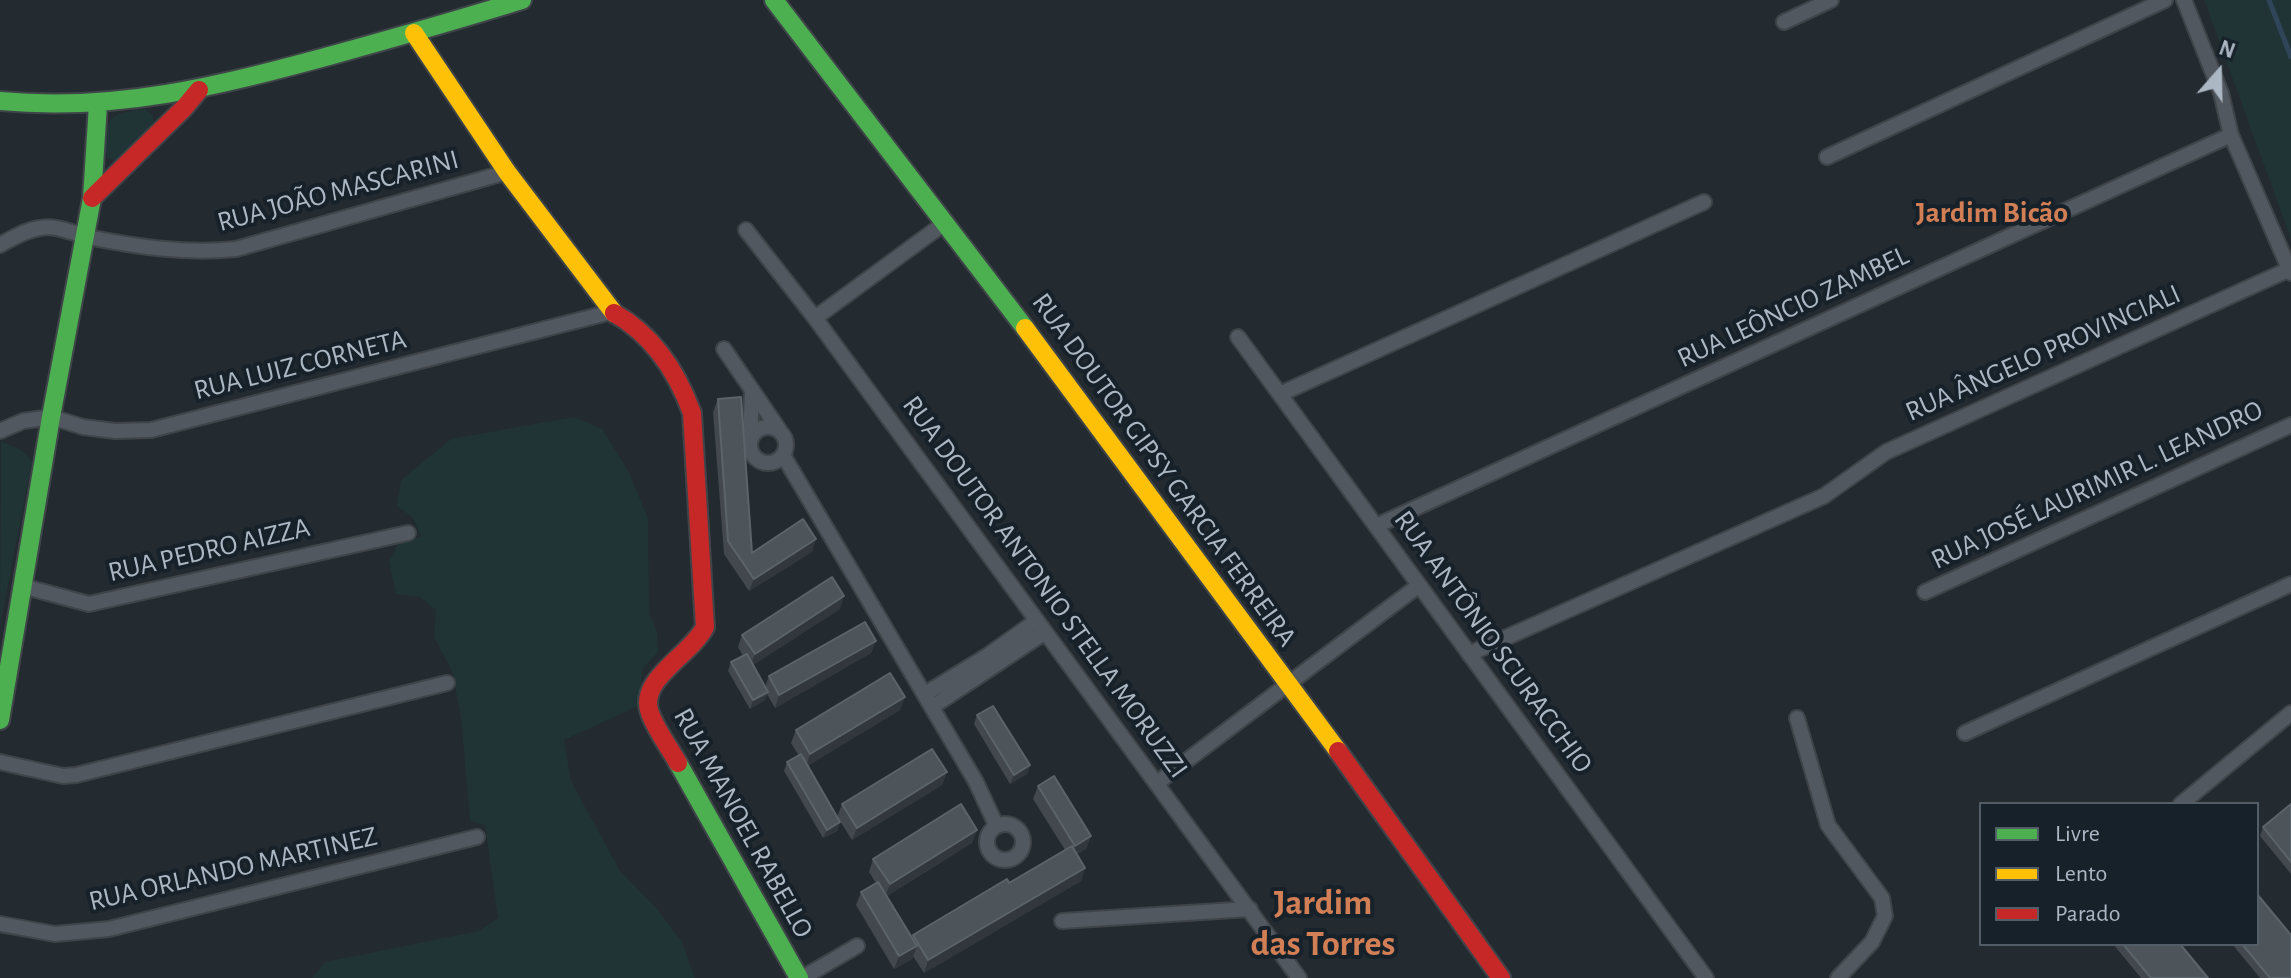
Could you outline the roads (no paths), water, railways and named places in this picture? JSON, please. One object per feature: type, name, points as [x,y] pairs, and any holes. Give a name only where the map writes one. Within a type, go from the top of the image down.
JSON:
[{"type":"street","points":[[0,101],[31,105],[98,104],[199,90],[414,33],[522,0]]},
{"type":"street","name":"RUA DOUTOR GIPSY GARCIA FERREIRA","points":[[774,0],[946,222],[1351,768],[1501,978]]},
{"type":"street","points":[[1784,22],[1831,0]]},
{"type":"street","points":[[1827,157],[2165,0]]},
{"type":"street","points":[[2184,0],[2221,93],[2231,135],[2290,271]]},
{"type":"street","points":[[414,33],[507,172],[611,312]]},
{"type":"street","points":[[92,198],[199,90]]},
{"type":"street","points":[[0,720],[51,417],[86,236],[92,198],[98,104]]},
{"type":"street","name":"RUA LEÔNCIO ZAMBEL","points":[[1376,526],[2231,135]]},
{"type":"street","name":"RUA JOÃO MASCARINI","points":[[0,245],[39,228],[56,227],[86,236],[184,252],[236,249],[507,172]]},
{"type":"street","points":[[1280,394],[1704,202]]},
{"type":"street","points":[[815,318],[946,222]]},
{"type":"street","name":"RUA DOUTOR ANTONIO STELLA MORUZZI","points":[[746,230],[815,318],[1299,978]]},
{"type":"street","name":"RUA ÂNGELO PROVINCIALI","points":[[1469,654],[1824,496],[1886,452],[2290,271]]},
{"type":"street","name":"RUA MANOEL RABELLO","points":[[611,312],[625,318],[680,381],[692,413],[705,627],[699,639],[651,685],[647,699],[649,712],[800,978]]},
{"type":"street","name":"RUA LUIZ CORNETA","points":[[0,431],[23,421],[51,417],[83,427],[115,431],[151,430],[611,312]]},
{"type":"street","name":"RUA ANTÔNIO SCURACCHIO","points":[[1238,337],[1706,978]]},
{"type":"street","points":[[724,349],[783,435],[786,441],[783,455],[976,782],[996,825]]},
{"type":"street","points":[[752,390],[752,455],[764,463],[771,463],[783,455]]},
{"type":"street","name":"RUA JOSÉ LAURIMIR L. LEANDRO","points":[[1925,592],[2291,425]]},
{"type":"street","points":[[750,442],[753,435],[764,427],[778,430],[783,435]]},
{"type":"street","name":"RUA PEDRO AIZZA","points":[[22,586],[89,604],[408,533]]},
{"type":"street","points":[[1965,733],[2291,584]]},
{"type":"street","points":[[1157,783],[1418,586]]},
{"type":"street","points":[[928,700],[987,656],[1040,627]]},
{"type":"street","points":[[0,762],[63,776],[76,775],[447,683]]},
{"type":"street","points":[[2183,802],[2291,713]]},
{"type":"street","points":[[1797,718],[1828,825],[1882,898],[1885,916],[1872,942],[1838,978]]},
{"type":"street","name":"RUA ORLANDO MARTINEZ","points":[[0,924],[55,934],[109,929],[477,837]]},
{"type":"street","points":[[1062,921],[1250,909]]},
{"type":"street","points":[[800,978],[857,946]]},
{"type":"waterway","points":[[2269,0],[2291,57]]},
{"type":"district","name":"Jardim Bicão","points":[[1992,213]]},
{"type":"district","name":"Jardim das Torres","points":[[1323,924]]}]
